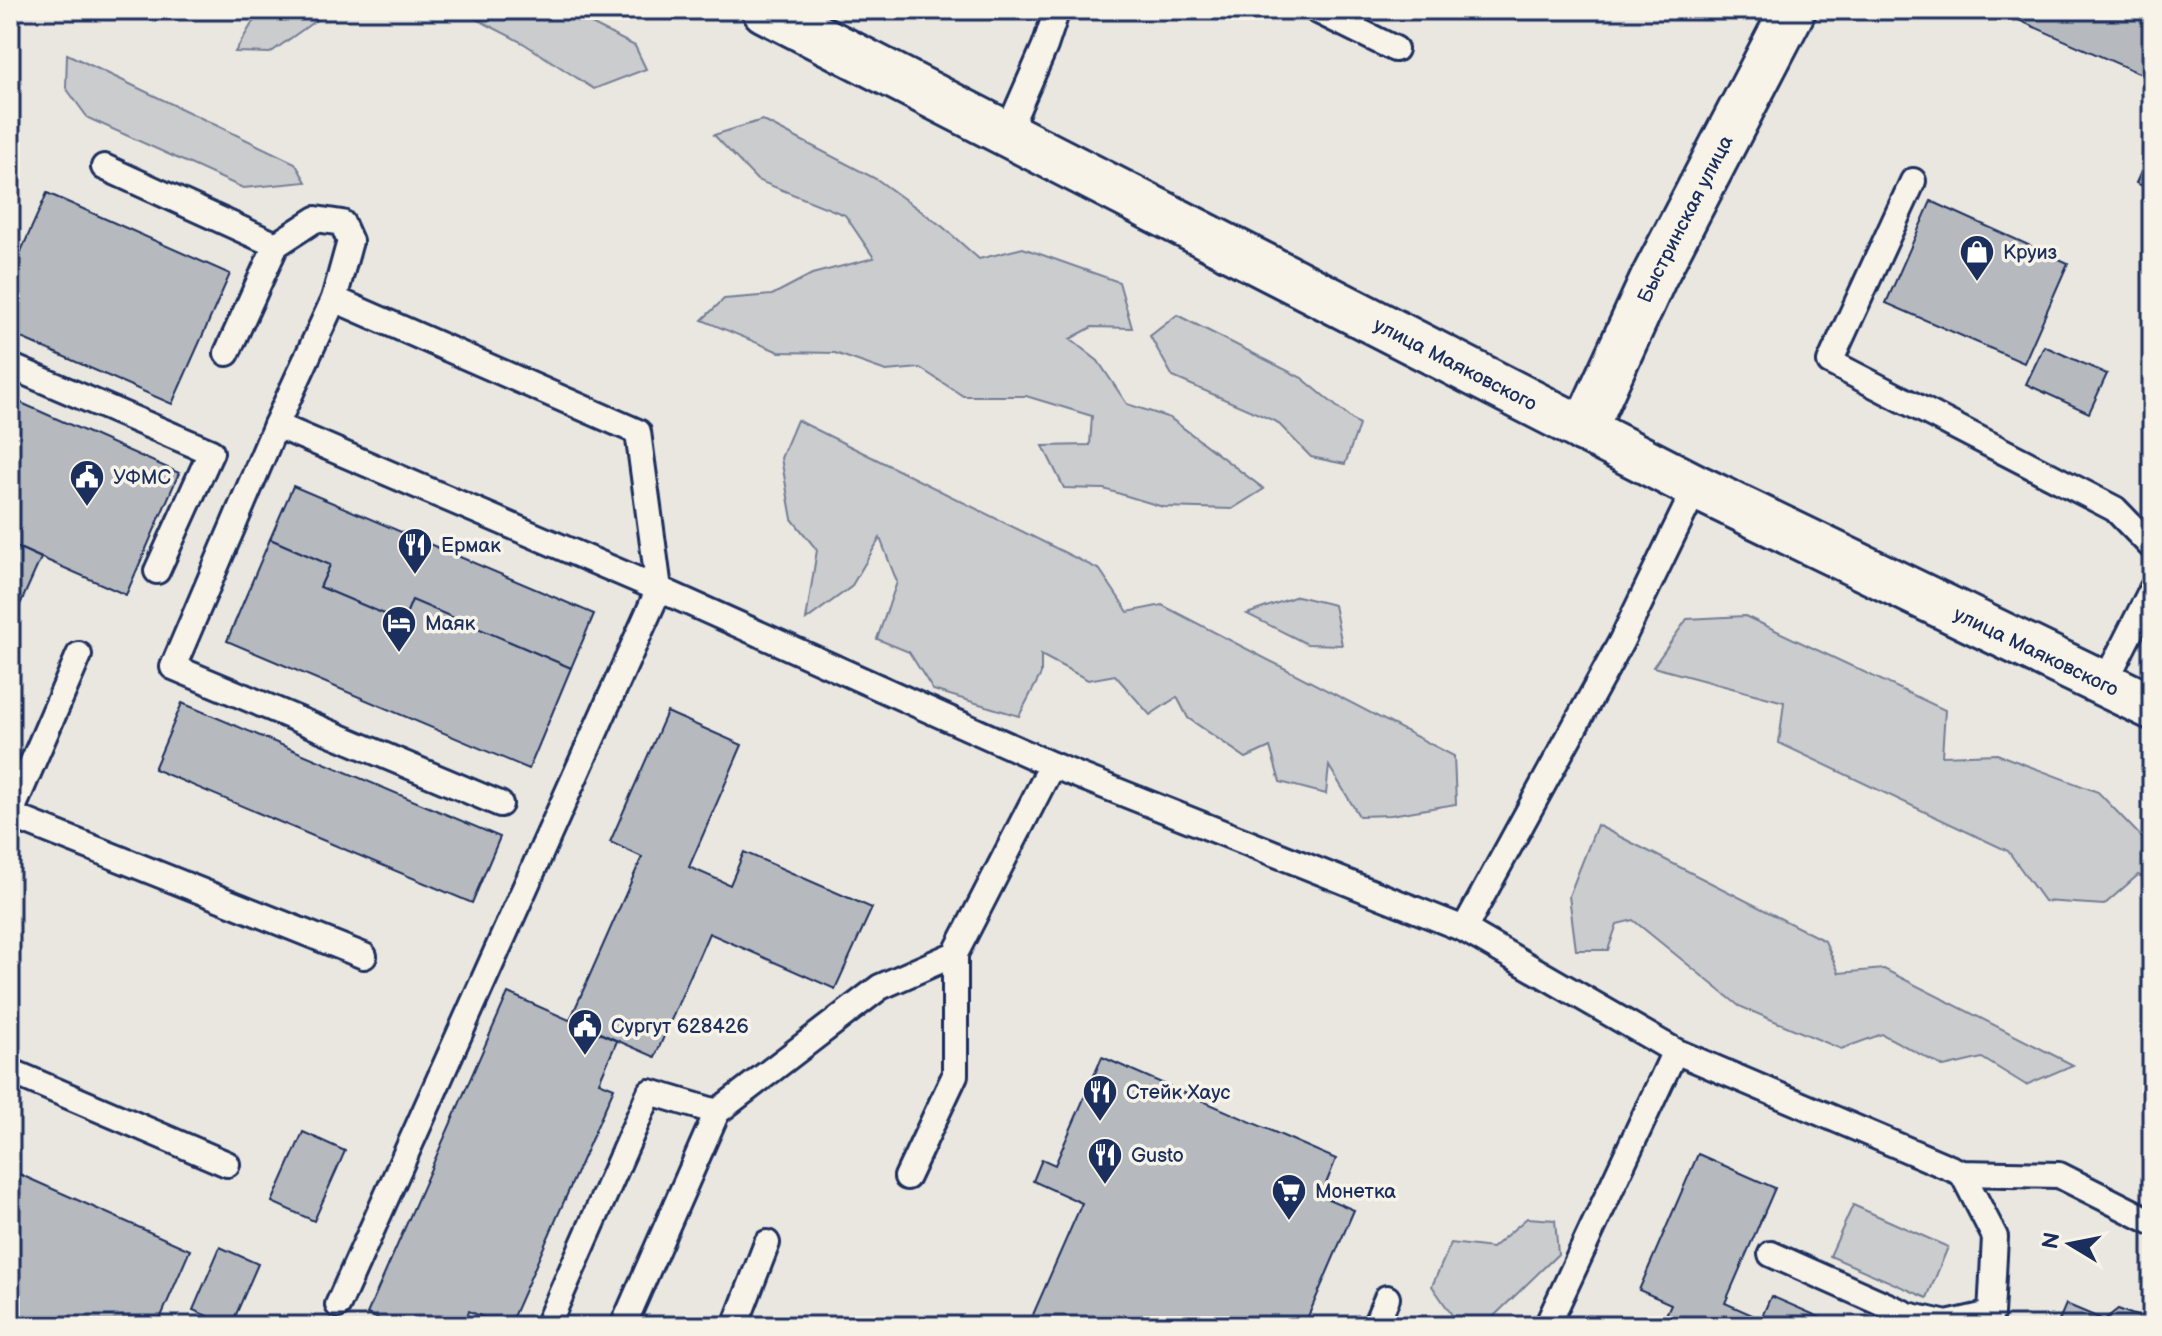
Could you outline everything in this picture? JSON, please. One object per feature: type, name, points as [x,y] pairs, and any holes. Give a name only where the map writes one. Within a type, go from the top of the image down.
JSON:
[{"type":"main road","name":"улица Маяковского","points":[[765,10],[1696,487],[2152,707]]},
{"type":"main road","name":"Быстринская улица","points":[[1584,430],[1654,277],[1793,10]]},
{"type":"lane","points":[[1007,133],[1045,46],[1057,10]]},
{"type":"lane","points":[[1316,10],[1395,49]]},
{"type":"lane","points":[[104,167],[276,245]]},
{"type":"lane","points":[[1913,181],[1830,362],[2115,509],[2152,547]]},
{"type":"lane","points":[[227,353],[276,245],[316,219],[342,223],[350,241],[334,299],[276,425],[173,667],[500,804]]},
{"type":"lane","points":[[334,299],[638,432],[659,589],[338,1305]]},
{"type":"lane","points":[[10,366],[211,452],[157,571]]},
{"type":"lane","points":[[276,425],[659,589],[1052,765],[1464,929],[1675,1051],[1962,1173],[2059,1175],[2152,1222]]},
{"type":"lane","points":[[1464,929],[1621,642],[1696,487]]},
{"type":"lane","points":[[2104,684],[2152,589]]},
{"type":"lane","points":[[79,655],[10,815],[364,956]]},
{"type":"lane","points":[[907,1177],[955,1075],[955,954],[1052,765]]},
{"type":"lane","points":[[623,1326],[717,1112],[880,987],[955,954]]},
{"type":"lane","points":[[1547,1326],[1675,1051]]},
{"type":"lane","points":[[10,1071],[227,1164]]},
{"type":"lane","points":[[547,1326],[650,1092],[717,1112]]},
{"type":"lane","points":[[1771,1254],[1908,1315],[1947,1324],[1988,1320],[1995,1237],[1962,1173]]},
{"type":"lane","points":[[735,1326],[767,1243]]},
{"type":"lane","points":[[1375,1326],[1387,1298]]},
{"type":"shaded area","points":[[260,10],[326,10],[326,13],[270,53],[235,52]]},
{"type":"shaded area","points":[[459,10],[564,10],[635,46],[646,69],[594,89],[523,43]]},
{"type":"shaded area","points":[[67,54],[295,163],[306,182],[243,188],[88,118],[66,88]]},
{"type":"shaded area","points":[[762,120],[878,180],[943,227],[979,259],[1023,248],[1119,282],[1132,328],[1092,327],[1070,339],[1098,361],[1127,404],[1170,418],[1264,489],[1232,509],[1163,507],[1104,489],[1064,488],[1043,446],[1090,445],[1092,416],[1026,396],[963,396],[920,368],[886,371],[835,353],[779,352],[702,320],[724,299],[772,295],[812,274],[874,258],[845,215],[757,180],[714,135]]},
{"type":"shaded area","points":[[1177,315],[1302,378],[1359,425],[1345,464],[1311,457],[1277,422],[1173,377],[1150,336]]},
{"type":"shaded area","points":[[797,420],[1100,570],[1128,612],[1162,605],[1454,756],[1456,804],[1391,815],[1359,816],[1329,766],[1326,794],[1280,782],[1270,747],[1246,758],[1188,718],[1177,697],[1150,715],[1115,675],[1088,680],[1041,655],[1041,674],[1019,716],[933,690],[909,652],[877,639],[897,582],[880,538],[851,587],[806,620],[817,550],[792,519],[781,458]]},
{"type":"shaded area","points":[[1297,596],[1334,605],[1342,645],[1307,644],[1247,614]]},
{"type":"shaded area","points":[[1745,616],[1945,710],[1942,756],[1997,754],[2098,792],[2152,848],[2152,881],[2138,875],[2104,905],[2044,901],[2008,851],[1779,743],[1784,702],[1653,667],[1687,619]]},
{"type":"shaded area","points":[[1597,825],[1825,941],[1839,973],[1884,969],[2073,1065],[2026,1085],[1982,1058],[1944,1067],[1882,1034],[1841,1049],[1739,1006],[1633,920],[1617,924],[1608,950],[1576,950],[1569,896]]},
{"type":"shaded area","points":[[1853,1205],[1948,1247],[1927,1298],[1830,1256]]},
{"type":"shaded area","points":[[1527,1218],[1555,1220],[1558,1254],[1494,1316],[1493,1326],[1447,1326],[1452,1315],[1432,1286],[1451,1243],[1492,1248]]},
{"type":"building","points":[[2018,10],[2152,10],[2150,78],[2014,18]]},
{"type":"building","points":[[2152,147],[2152,190],[2136,183]]},
{"type":"building","points":[[47,193],[230,274],[172,404],[10,333],[10,276]]},
{"type":"building","name":"Круиз","points":[[1931,201],[2068,263],[2024,363],[1886,303]]},
{"type":"building","points":[[2044,346],[2107,374],[2089,413],[2026,384]]},
{"type":"building","name":"УФМС","points":[[10,398],[179,473],[126,595],[10,544]]},
{"type":"building","name":"Ермак","points":[[293,486],[594,614],[571,668],[412,600],[403,622],[320,587],[330,565],[270,539]]},
{"type":"building","name":"Маяк","points":[[270,539],[330,565],[320,587],[403,622],[412,600],[571,668],[529,769],[227,641]]},
{"type":"building","points":[[10,544],[41,558],[10,627]]},
{"type":"building","points":[[182,703],[500,837],[472,903],[154,769]]},
{"type":"building","points":[[667,712],[742,745],[689,867],[730,885],[744,852],[872,908],[835,989],[709,933],[655,1057],[570,1020],[642,857],[610,842]]},
{"type":"building","points":[[508,993],[617,1041],[599,1082],[614,1088],[509,1326],[469,1311],[463,1326],[394,1326],[367,1314]]},
{"type":"building","points":[[1102,1057],[1336,1159],[1321,1196],[1354,1210],[1304,1326],[1028,1326],[1082,1203],[1033,1181],[1042,1159],[1055,1165]]},
{"type":"building","points":[[303,1132],[345,1151],[314,1221],[272,1202]]},
{"type":"building","points":[[1698,1154],[1775,1188],[1725,1303],[1761,1319],[1771,1296],[1840,1326],[1661,1326],[1671,1304],[1639,1290]]},
{"type":"building","points":[[10,1170],[190,1250],[157,1326],[10,1326]]},
{"type":"building","points":[[220,1247],[258,1264],[231,1326],[193,1310]]},
{"type":"building","points":[[2066,1304],[2104,1320],[2118,1309],[2152,1322],[2152,1326],[2052,1326],[2058,1323]]},
{"type":"place","name":"Круиз","points":[[1977,283]]},
{"type":"place","name":"УФМС","points":[[87,508]]},
{"type":"place","name":"Ермак","points":[[415,576]]},
{"type":"place","name":"Маяк","points":[[399,654]]},
{"type":"place","name":"Сургут 628426","points":[[585,1057]]},
{"type":"place","name":"Стейк Хаус","points":[[1100,1123]]},
{"type":"place","name":"Gusto","points":[[1105,1186]]},
{"type":"place","name":"Монетка","points":[[1289,1222]]}]
